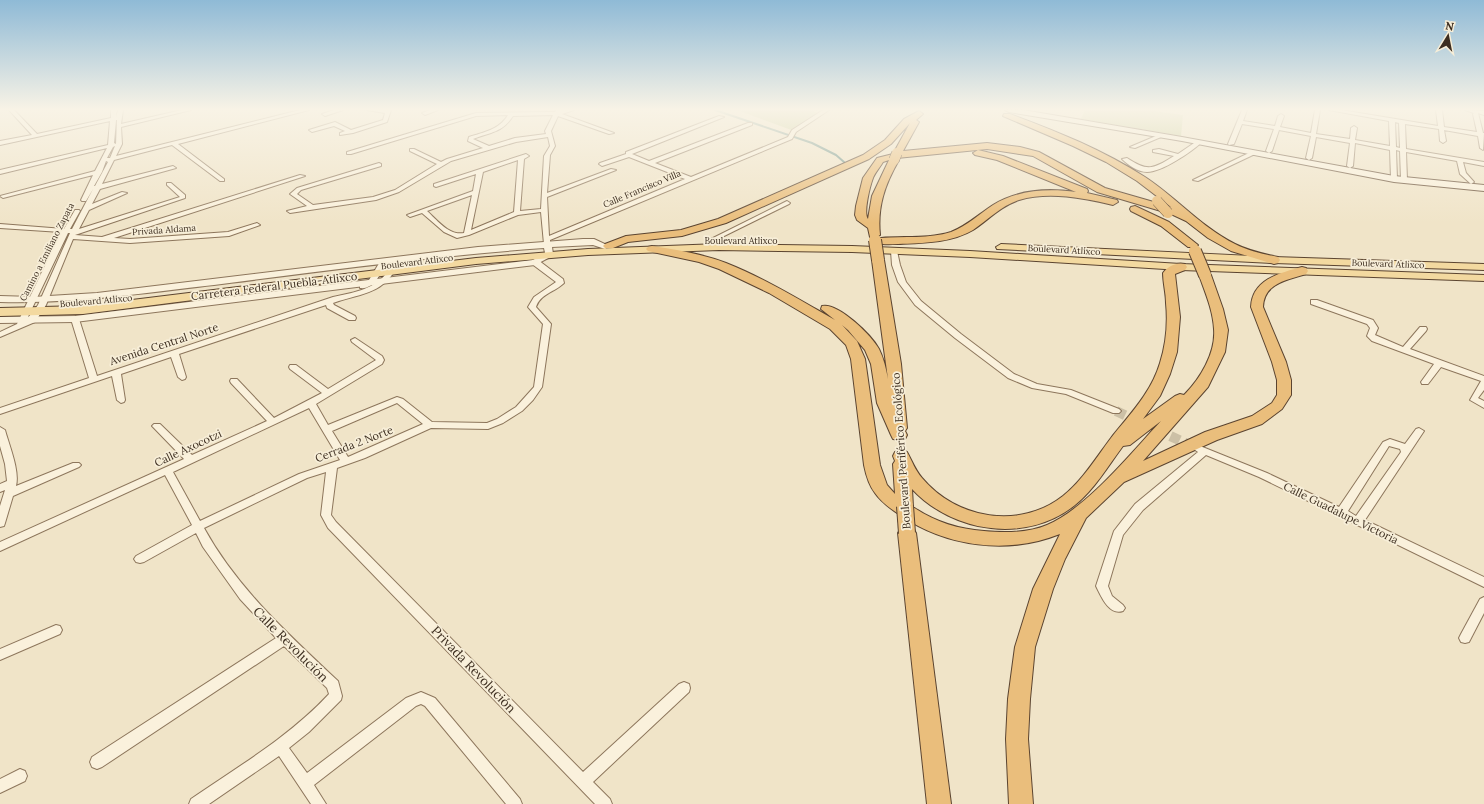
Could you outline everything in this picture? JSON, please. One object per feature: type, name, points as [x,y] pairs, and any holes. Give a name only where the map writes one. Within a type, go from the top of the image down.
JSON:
[{"type":"highway","points":[[607,246],[626,239],[682,233],[722,221],[866,157],[880,148]]},
{"type":"highway","name":"Boulevard Periférico Ecológico","points":[[901,148],[883,179],[875,200],[876,234],[878,260],[894,364],[907,533],[939,804]]},
{"type":"highway","points":[[971,148],[883,158],[878,162],[868,178],[860,212],[862,220],[876,234],[932,238],[954,234],[1007,201],[1021,197],[1061,194],[1101,198]]},
{"type":"highway","points":[[1007,148],[1031,153],[1044,158],[1101,190],[1175,212],[1194,220]]},
{"type":"highway","points":[[655,249],[702,259],[735,270],[815,313],[835,326],[847,338],[852,344],[858,359],[872,464],[876,478],[881,489],[910,514],[926,524],[938,529],[968,536],[996,539],[1013,538],[1042,533],[1060,526],[1079,514],[1116,480],[1203,384],[1218,352],[1221,330],[1217,309],[1205,275],[1193,248],[1180,226],[1157,201],[1123,174],[1072,148]]},
{"type":"highway","points":[[1082,148],[1118,165],[1152,186],[1218,239],[1234,248],[1256,256],[1274,260]]},
{"type":"highway","points":[[944,150],[970,151],[991,155],[1101,198],[1150,215],[1165,224],[1193,248]]},
{"type":"highway","points":[[655,249],[699,256],[752,272],[794,290],[850,324],[867,341],[876,357],[880,371],[885,404],[899,435]]},
{"type":"highway","points":[[900,456],[906,470],[924,491],[942,504],[974,519],[995,523],[1015,523],[1043,518],[1061,508],[1077,493],[1153,396],[1170,359],[1174,333],[1173,304],[1168,274],[1171,270],[1181,267]]},
{"type":"highway","points":[[1116,480],[1211,436],[1257,420],[1277,406],[1284,395],[1284,380],[1279,362],[1257,308],[1257,299],[1260,292],[1266,285],[1276,280],[1302,272]]},
{"type":"highway","points":[[1110,451],[1182,397],[1203,384]]},
{"type":"highway","points":[[1021,804],[1017,739],[1019,699],[1025,647],[1043,589],[1056,559],[1079,514]]},
{"type":"main road","points":[[1235,148],[1253,153],[1394,179],[1484,188]]},
{"type":"main road","name":"Boulevard Atlixco","points":[[548,247],[607,246],[876,234],[969,249],[1181,267],[1484,278]]},
{"type":"main road","name":"Boulevard Atlixco","points":[[548,247],[655,249],[777,248],[894,251],[969,249],[1484,267]]},
{"type":"main road","name":"Carretera Federal Puebla-Atlixco","points":[[0,312],[30,313],[83,310],[386,270],[476,261],[548,247]]},
{"type":"main road","points":[[0,304],[30,313]]},
{"type":"street","points":[[0,172],[105,148]]},
{"type":"street","name":"Camino a Emiliano Zapata","points":[[30,313],[71,233],[110,148]]},
{"type":"street","name":"Camino a Emiliano Zapata","points":[[30,313],[71,233],[98,188],[117,148]]},
{"type":"street","points":[[103,161],[159,148]]},
{"type":"street","points":[[179,148],[222,180]]},
{"type":"street","points":[[349,153],[367,148]]},
{"type":"street","points":[[290,212],[312,206],[374,199],[397,192],[441,164],[488,148]]},
{"type":"street","points":[[0,299],[30,313],[75,319],[386,270],[535,262],[548,247],[545,196],[548,160],[547,155],[552,148]]},
{"type":"street","points":[[602,164],[645,148]]},
{"type":"street","points":[[650,163],[690,148]]},
{"type":"street","name":"Calle Francisco Villa","points":[[548,247],[690,179],[765,148]]},
{"type":"street","points":[[1125,159],[1147,170],[1173,160],[1191,148]]},
{"type":"street","points":[[1309,158],[1311,148]]},
{"type":"street","points":[[1350,166],[1352,148]]},
{"type":"street","points":[[1390,148],[1484,164]]},
{"type":"street","points":[[1393,148],[1394,179]]},
{"type":"street","points":[[1444,148],[1445,158]]},
{"type":"street","points":[[412,150],[441,164]]},
{"type":"street","points":[[1403,150],[1404,180]]},
{"type":"street","points":[[1173,160],[1154,153],[1158,151],[1179,156]]},
{"type":"street","points":[[1196,180],[1253,153]]},
{"type":"street","points":[[629,154],[690,179]]},
{"type":"street","points":[[436,185],[524,157],[517,213]]},
{"type":"street","points":[[1460,160],[1463,174],[1471,182]]},
{"type":"street","points":[[312,206],[293,194],[299,190],[379,164]]},
{"type":"street","points":[[90,189],[173,168]]},
{"type":"street","points":[[545,196],[613,170]]},
{"type":"street","points":[[467,234],[480,171]]},
{"type":"street","points":[[3,196],[99,172]]},
{"type":"street","points":[[103,239],[302,176]]},
{"type":"street","name":"Privada Aldama","points":[[71,233],[182,198],[183,196],[169,184]]},
{"type":"street","points":[[410,215],[475,192]]},
{"type":"street","points":[[85,209],[124,193]]},
{"type":"street","points":[[710,241],[787,203]]},
{"type":"street","points":[[423,211],[446,231],[457,236],[467,234],[517,213],[545,210]]},
{"type":"street","name":"Privada Aldama","points":[[71,233],[103,239],[130,241],[229,234],[257,225]]},
{"type":"street","points":[[0,226],[71,233]]},
{"type":"street","points":[[894,251],[896,265],[902,282],[918,303],[1011,376],[1035,386],[1068,392],[1116,411]]},
{"type":"street","name":"Cerrada 2 Norte","points":[[140,559],[197,527],[303,476],[362,456],[430,425],[488,426],[500,422],[519,409],[538,387],[547,324],[532,307],[533,301],[538,296],[560,283],[560,281],[535,262]]},
{"type":"street","name":"Avenida Central Norte","points":[[332,300],[363,287],[386,270]]},
{"type":"street","name":"Avenida Central Norte","points":[[0,411],[332,300],[368,290],[386,270]]},
{"type":"street","points":[[332,300],[330,306],[352,318]]},
{"type":"street","points":[[1314,302],[1370,322],[1374,328],[1371,336],[1440,364],[1484,379]]},
{"type":"street","points":[[0,321],[11,325],[30,313]]},
{"type":"street","points":[[0,335],[30,313]]},
{"type":"street","points":[[75,319],[94,379]]},
{"type":"street","points":[[1405,350],[1423,329]]},
{"type":"street","name":"Calle Axocotzi","points":[[0,547],[191,460],[311,403],[380,360],[355,340]]},
{"type":"street","points":[[174,353],[182,377]]},
{"type":"street","points":[[1425,382],[1440,364]]},
{"type":"street","points":[[293,367],[328,393]]},
{"type":"street","points":[[116,372],[121,400]]},
{"type":"street","points":[[234,381],[273,422]]},
{"type":"street","points":[[1484,383],[1474,398],[1474,400],[1484,405]]},
{"type":"street","points":[[327,429],[396,400],[400,400],[430,425]]},
{"type":"street","points":[[311,403],[345,461]]},
{"type":"street","points":[[157,426],[191,460]]},
{"type":"street","points":[[0,430],[10,464],[11,488],[0,523]]},
{"type":"street","points":[[1358,521],[1419,431]]},
{"type":"street","points":[[1341,513],[1386,444],[1390,442],[1398,444],[1406,449]]},
{"type":"street","name":"Calle Guadalupe Victoria","points":[[1119,608],[1108,598],[1102,586],[1118,534],[1139,507],[1201,450],[1262,475],[1484,582]]},
{"type":"street","points":[[0,488],[11,488],[76,465]]},
{"type":"street","name":"Privada Revolución","points":[[332,465],[326,515],[332,525],[605,804]]},
{"type":"street","name":"Calle Revolución","points":[[168,470],[207,544],[244,596],[285,639],[333,685],[336,696],[327,707],[280,746]]},
{"type":"street","points":[[1465,638],[1484,602]]},
{"type":"street","points":[[0,655],[56,630]]},
{"type":"street","points":[[97,762],[285,639]]},
{"type":"street","points":[[584,781],[684,688]]},
{"type":"street","points":[[305,783],[411,702],[421,698],[430,702],[515,804]]},
{"type":"street","points":[[196,804],[280,746],[319,804]]},
{"type":"street","points":[[0,786],[20,776]]},
{"type":"waterway","points":[[821,148],[836,155],[844,162]]},
{"type":"tunnel","points":[[1116,411],[1194,447]]}]
